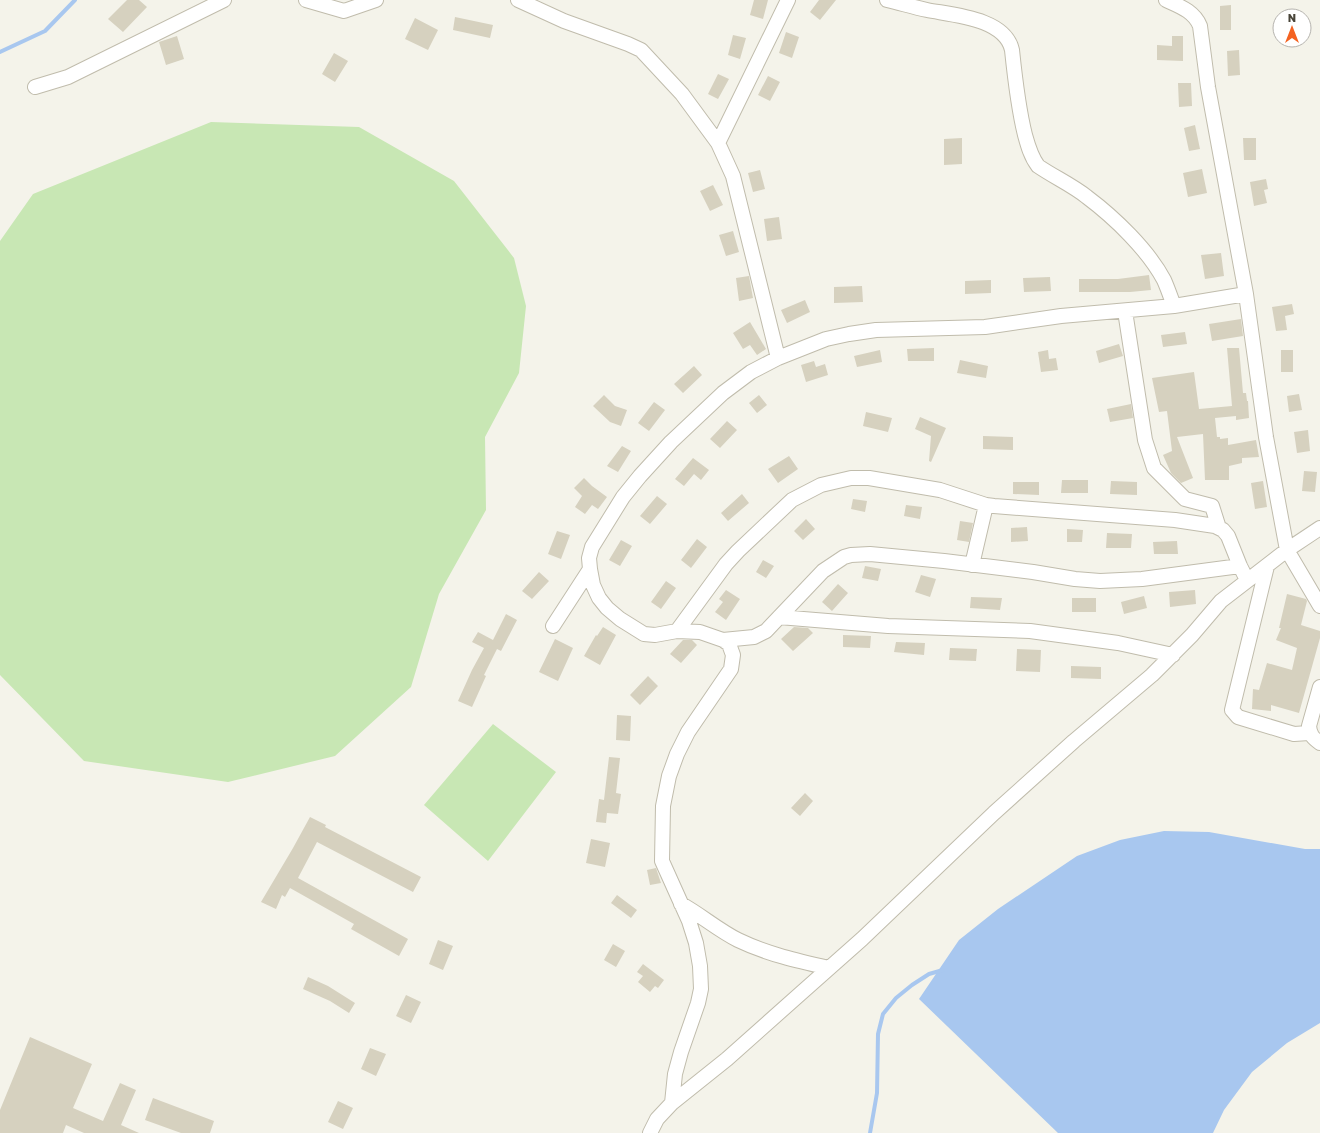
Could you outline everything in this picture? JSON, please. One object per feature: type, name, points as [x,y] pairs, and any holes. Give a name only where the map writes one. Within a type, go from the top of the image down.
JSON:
[{"type":"street","points":[[36,87],[68,77],[224,0]]},
{"type":"street","points":[[306,0],[344,11],[376,0]]},
{"type":"street","points":[[518,0],[564,21],[641,50],[682,94],[718,143],[733,176],[778,358]]},
{"type":"street","points":[[718,143],[788,0]]},
{"type":"street","points":[[887,0],[922,9],[973,19],[989,25],[1007,39],[1012,50],[1016,92],[1021,118],[1033,160],[1038,166],[1087,197],[1132,238],[1156,266],[1165,282],[1174,306]]},
{"type":"street","points":[[1166,0],[1193,14],[1200,26],[1208,87],[1246,294],[1266,437],[1287,550],[1320,606]]},
{"type":"street","points":[[733,655],[728,644],[723,640],[700,632],[683,627],[655,635],[644,634],[625,622],[608,608],[599,598],[593,585],[589,558],[592,546],[623,497],[640,476],[671,442],[723,393],[751,372],[778,358],[826,339],[849,334],[876,330],[985,327],[1061,316],[1174,306],[1246,294]]},
{"type":"street","points":[[1125,311],[1145,440],[1154,468],[1186,499],[1212,506],[1219,528]]},
{"type":"street","points":[[683,627],[726,564],[792,500],[821,485],[851,478],[869,478],[940,490],[986,505],[1175,520],[1219,528],[1228,536],[1240,566],[1248,580]]},
{"type":"street","points":[[972,565],[986,505]]},
{"type":"street","points":[[650,1133],[657,1119],[672,1103],[727,1059],[829,968],[994,813],[1074,741],[1152,675],[1173,655],[1221,601],[1287,550],[1320,528]]},
{"type":"street","points":[[723,640],[761,635],[823,572],[844,557],[851,555],[870,554],[1100,581],[1142,579],[1240,566]]},
{"type":"street","points":[[1267,566],[1232,710],[1238,717],[1294,734],[1310,733]]},
{"type":"street","points":[[553,626],[590,569]]},
{"type":"street","points":[[780,617],[888,626],[1030,631],[1118,643],[1173,655]]},
{"type":"street","points":[[672,1103],[675,1074],[698,1003],[701,989],[700,966],[696,943],[689,921],[662,861],[663,806],[677,754],[688,732],[731,669],[733,655],[745,638]]},
{"type":"street","points":[[1320,687],[1310,720],[1310,733],[1320,743]]},
{"type":"street","points":[[681,904],[697,912],[722,931],[739,940],[779,956],[829,968]]},
{"type":"green space","points":[[211,122],[359,127],[454,181],[514,258],[526,306],[519,373],[485,437],[486,510],[439,594],[411,687],[335,756],[228,782],[84,761],[0,675],[0,241],[33,194]]},
{"type":"green space","points":[[493,724],[556,772],[488,861],[424,805]]},
{"type":"water","points":[[1164,831],[1209,832],[1305,849],[1320,849],[1320,1023],[1287,1043],[1252,1072],[1224,1110],[1213,1133],[1058,1133],[919,999],[959,940],[998,909],[1077,856],[1120,840]]},
{"type":"building","points":[[127,0],[139,0],[147,7],[123,32],[108,19]]},
{"type":"building","points":[[754,0],[768,0],[763,19],[750,15]]},
{"type":"building","points":[[819,0],[836,0],[820,20],[810,12]]},
{"type":"building","points":[[1231,5],[1231,30],[1220,30],[1220,6]]},
{"type":"building","points":[[455,17],[493,25],[490,38],[453,30]]},
{"type":"building","points":[[415,18],[438,30],[428,50],[405,39]]},
{"type":"building","points":[[786,32],[799,37],[792,58],[779,53]]},
{"type":"building","points":[[733,35],[746,38],[740,59],[728,55]]},
{"type":"building","points":[[177,36],[184,59],[166,65],[159,42]]},
{"type":"building","points":[[1172,36],[1183,36],[1183,61],[1157,60],[1157,45],[1172,46]]},
{"type":"building","points":[[1239,50],[1240,75],[1228,76],[1227,51]]},
{"type":"building","points":[[334,53],[348,61],[335,82],[322,74]]},
{"type":"building","points":[[718,74],[729,79],[718,99],[708,94]]},
{"type":"building","points":[[768,76],[780,82],[770,101],[758,95]]},
{"type":"building","points":[[1178,83],[1191,83],[1192,106],[1179,107]]},
{"type":"building","points":[[1195,125],[1200,149],[1189,151],[1184,128]]},
{"type":"building","points":[[962,138],[962,164],[944,165],[944,139]]},
{"type":"building","points":[[1243,138],[1256,138],[1256,160],[1244,160]]},
{"type":"building","points":[[1202,169],[1207,193],[1188,197],[1183,173]]},
{"type":"building","points":[[760,170],[765,189],[753,192],[748,173]]},
{"type":"building","points":[[1266,179],[1268,189],[1264,190],[1267,203],[1254,206],[1250,182]]},
{"type":"building","points":[[713,185],[723,205],[710,211],[700,191]]},
{"type":"building","points":[[779,217],[782,239],[767,241],[764,219]]},
{"type":"building","points":[[733,231],[739,252],[726,256],[719,235]]},
{"type":"building","points":[[1221,253],[1224,276],[1205,279],[1201,255]]},
{"type":"building","points":[[1149,275],[1151,290],[1130,292],[1079,292],[1079,279],[1118,279]]},
{"type":"building","points":[[749,276],[753,298],[739,301],[736,278]]},
{"type":"building","points":[[1050,277],[1051,291],[1024,292],[1023,278]]},
{"type":"building","points":[[991,280],[991,293],[965,294],[965,281]]},
{"type":"building","points":[[862,286],[863,302],[834,303],[834,287]]},
{"type":"building","points":[[805,300],[810,312],[787,323],[781,310]]},
{"type":"building","points":[[1292,304],[1294,314],[1285,316],[1287,330],[1276,331],[1272,307]]},
{"type":"building","points":[[1241,319],[1243,336],[1212,341],[1209,324]]},
{"type":"building","points":[[750,322],[766,349],[757,355],[750,345],[743,349],[733,333]]},
{"type":"building","points":[[1185,332],[1187,344],[1163,347],[1161,335]]},
{"type":"building","points":[[1119,344],[1123,356],[1099,363],[1096,351]]},
{"type":"building","points":[[934,348],[934,361],[908,361],[907,349]]},
{"type":"building","points":[[1227,348],[1239,348],[1243,393],[1246,393],[1248,401],[1249,418],[1236,420],[1236,416],[1215,418],[1217,437],[1220,437],[1220,439],[1228,438],[1228,445],[1256,440],[1259,457],[1242,458],[1242,463],[1229,466],[1229,480],[1205,480],[1203,434],[1177,437],[1193,478],[1181,483],[1171,473],[1163,455],[1172,451],[1167,411],[1159,412],[1152,378],[1194,372],[1199,409],[1232,406]]},
{"type":"building","points":[[880,350],[882,362],[857,367],[854,356]]},
{"type":"building","points":[[1048,350],[1049,359],[1056,358],[1058,370],[1041,372],[1038,352]]},
{"type":"building","points":[[1281,350],[1293,350],[1293,372],[1281,372]]},
{"type":"building","points":[[960,360],[988,366],[986,378],[957,373]]},
{"type":"building","points":[[814,361],[816,367],[825,364],[828,375],[806,382],[801,365]]},
{"type":"building","points":[[694,366],[702,375],[683,393],[674,384]]},
{"type":"building","points":[[1299,394],[1302,410],[1289,412],[1287,396]]},
{"type":"building","points":[[604,395],[615,406],[627,410],[621,426],[610,422],[593,406]]},
{"type":"building","points":[[759,395],[767,405],[757,413],[749,403]]},
{"type":"building","points":[[654,402],[665,410],[649,431],[638,423]]},
{"type":"building","points":[[1131,404],[1133,418],[1110,422],[1107,409]]},
{"type":"building","points":[[866,412],[892,418],[888,432],[863,426]]},
{"type":"building","points":[[920,417],[946,428],[931,462],[929,461],[931,436],[915,429]]},
{"type":"building","points":[[727,421],[737,430],[720,448],[710,439]]},
{"type":"building","points":[[1308,430],[1310,451],[1297,453],[1294,432]]},
{"type":"building","points":[[983,436],[1013,437],[1013,450],[983,449]]},
{"type":"building","points":[[622,446],[631,451],[618,472],[607,466]]},
{"type":"building","points":[[789,456],[798,469],[778,483],[768,469]]},
{"type":"building","points":[[693,458],[709,470],[701,480],[694,474],[684,486],[675,479]]},
{"type":"building","points":[[1304,471],[1317,472],[1315,492],[1302,491]]},
{"type":"building","points":[[584,478],[607,497],[598,509],[592,505],[585,514],[575,507],[582,496],[574,488]]},
{"type":"building","points":[[1062,480],[1088,480],[1088,493],[1061,493]]},
{"type":"building","points":[[1111,481],[1137,482],[1137,495],[1110,494]]},
{"type":"building","points":[[1263,481],[1267,507],[1255,509],[1251,483]]},
{"type":"building","points":[[1013,482],[1039,482],[1039,495],[1013,494]]},
{"type":"building","points":[[742,494],[749,503],[728,521],[721,513]]},
{"type":"building","points":[[657,496],[667,504],[650,524],[640,516]]},
{"type":"building","points":[[853,499],[867,501],[865,512],[851,509]]},
{"type":"building","points":[[906,505],[922,507],[920,519],[904,516]]},
{"type":"building","points":[[806,519],[815,529],[803,540],[794,531]]},
{"type":"building","points":[[960,521],[973,523],[969,542],[957,540]]},
{"type":"building","points":[[1027,527],[1028,541],[1011,542],[1011,528]]},
{"type":"building","points":[[1067,529],[1083,530],[1082,542],[1067,542]]},
{"type":"building","points":[[557,531],[570,535],[561,559],[548,554]]},
{"type":"building","points":[[1107,533],[1132,534],[1131,548],[1106,548]]},
{"type":"building","points":[[697,539],[707,547],[691,568],[681,560]]},
{"type":"building","points":[[621,540],[632,546],[620,566],[609,560]]},
{"type":"building","points":[[1177,541],[1178,554],[1154,554],[1153,542]]},
{"type":"building","points":[[763,560],[774,566],[766,578],[756,572]]},
{"type":"building","points":[[865,566],[881,569],[878,581],[862,578]]},
{"type":"building","points":[[539,572],[549,581],[532,599],[522,591]]},
{"type":"building","points":[[921,575],[936,579],[930,597],[915,592]]},
{"type":"building","points":[[666,581],[676,588],[661,609],[651,602]]},
{"type":"building","points":[[838,584],[848,593],[832,611],[822,602]]},
{"type":"building","points":[[726,590],[740,599],[726,620],[715,612],[723,602],[719,599]]},
{"type":"building","points":[[1195,590],[1196,604],[1170,607],[1169,592]]},
{"type":"building","points":[[1287,594],[1306,599],[1307,601],[1301,625],[1320,631],[1320,638],[1299,713],[1271,705],[1271,711],[1252,709],[1253,689],[1259,690],[1267,663],[1292,670],[1297,648],[1276,640],[1281,628],[1279,628]]},
{"type":"building","points":[[1144,596],[1147,608],[1124,614],[1121,602]]},
{"type":"building","points":[[971,597],[1002,598],[1000,610],[970,608]]},
{"type":"building","points":[[1072,598],[1096,598],[1096,612],[1072,612]]},
{"type":"building","points":[[506,614],[517,620],[501,651],[497,649],[484,675],[486,676],[472,707],[458,701],[484,648],[472,642],[478,632],[493,640]]},
{"type":"building","points":[[603,627],[616,635],[600,665],[584,656],[596,635],[597,636]]},
{"type":"building","points":[[794,627],[808,628],[813,633],[793,651],[781,639]]},
{"type":"building","points":[[843,635],[871,636],[870,648],[843,647]]},
{"type":"building","points":[[555,639],[573,648],[558,681],[539,672]]},
{"type":"building","points":[[683,640],[692,640],[697,645],[681,663],[670,654]]},
{"type":"building","points":[[896,642],[925,643],[924,655],[894,652]]},
{"type":"building","points":[[950,648],[977,649],[976,661],[949,660]]},
{"type":"building","points":[[1017,649],[1041,650],[1040,672],[1016,671]]},
{"type":"building","points":[[1071,666],[1101,667],[1101,679],[1071,678]]},
{"type":"building","points":[[648,676],[658,686],[640,705],[630,695]]},
{"type":"building","points":[[617,715],[631,716],[630,741],[616,740]]},
{"type":"building","points":[[609,757],[620,758],[616,793],[621,794],[618,814],[607,813],[606,823],[596,822],[599,799],[604,800]]},
{"type":"building","points":[[805,793],[813,801],[800,816],[791,808]]},
{"type":"building","points":[[310,817],[326,825],[325,827],[421,877],[413,892],[317,842],[298,878],[408,939],[399,956],[351,929],[354,924],[290,888],[285,897],[282,895],[276,909],[261,902]]},
{"type":"building","points":[[591,839],[610,843],[605,867],[586,863]]},
{"type":"building","points":[[656,868],[661,883],[650,885],[647,870]]},
{"type":"building","points":[[617,895],[637,910],[631,918],[611,903]]},
{"type":"building","points":[[438,940],[453,946],[443,970],[429,964]]},
{"type":"building","points":[[613,944],[625,951],[616,967],[604,960]]},
{"type":"building","points":[[643,964],[664,980],[658,988],[655,986],[650,992],[638,982],[643,976],[637,972]]},
{"type":"building","points":[[308,977],[328,986],[355,1003],[349,1013],[330,1001],[303,989]]},
{"type":"building","points":[[406,995],[421,1002],[411,1023],[396,1016]]},
{"type":"building","points":[[30,1037],[92,1064],[73,1108],[103,1121],[120,1083],[136,1090],[121,1125],[139,1133],[84,1133],[66,1125],[63,1133],[0,1133],[0,1110]]},
{"type":"building","points":[[370,1048],[386,1054],[376,1076],[361,1069]]},
{"type":"building","points":[[153,1098],[214,1121],[210,1133],[181,1133],[145,1120]]},
{"type":"building","points":[[338,1101],[353,1108],[343,1129],[328,1122]]},
{"type":"waterway","points":[[0,52],[45,31],[75,0]]},
{"type":"waterway","points":[[870,1133],[877,1093],[878,1034],[883,1014],[896,998],[912,985],[929,974],[943,970]]}]
